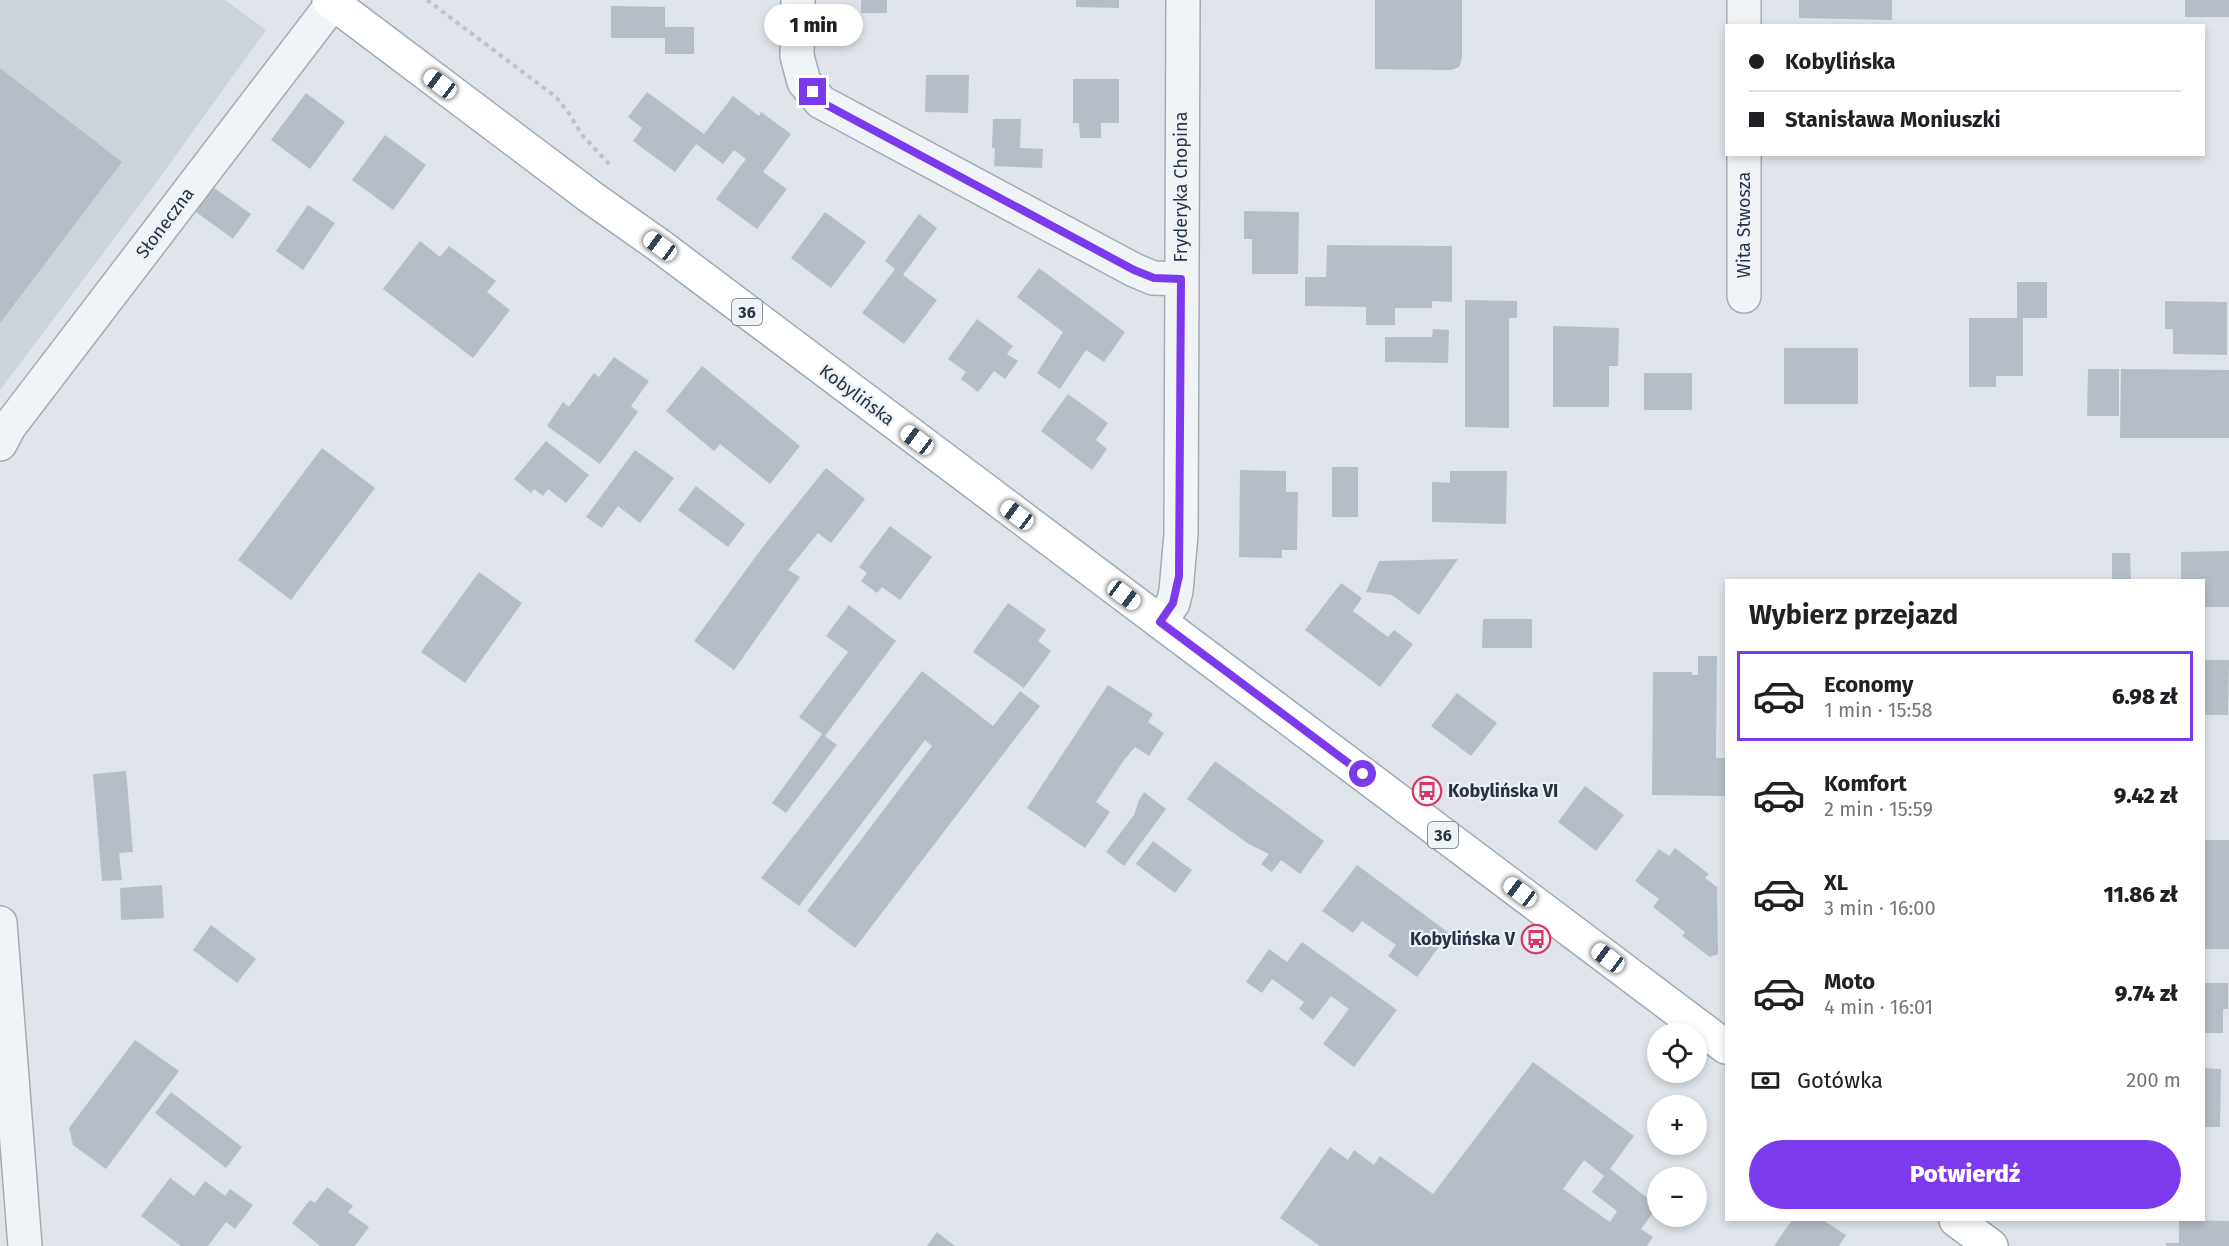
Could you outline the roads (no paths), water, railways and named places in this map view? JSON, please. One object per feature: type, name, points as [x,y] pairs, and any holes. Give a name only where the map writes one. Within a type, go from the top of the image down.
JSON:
[{"type":"main road","name":"Kobylińska","points":[[331,1],[1725,1046]]},
{"type":"main road","points":[[1957,1221],[1991,1246]]},
{"type":"street","points":[[798,0],[798,56],[804,82],[821,102],[1134,270],[1154,278],[1181,279]]},
{"type":"street","name":"Fryderyka Chopina","points":[[1160,622],[1173,603],[1179,576],[1183,0]]},
{"type":"street","points":[[1744,0],[1744,24]]},
{"type":"street","name":"Słoneczna","points":[[0,444],[9,427],[331,1]]},
{"type":"street","name":"Wita Stwosza","points":[[1744,156],[1744,296]]},
{"type":"street","points":[[0,923],[25,1246]]},
{"type":"place","name":"Kobylińska VI","points":[[1427,791]]},
{"type":"place","name":"Kobylińska V","points":[[1536,939]]}]
